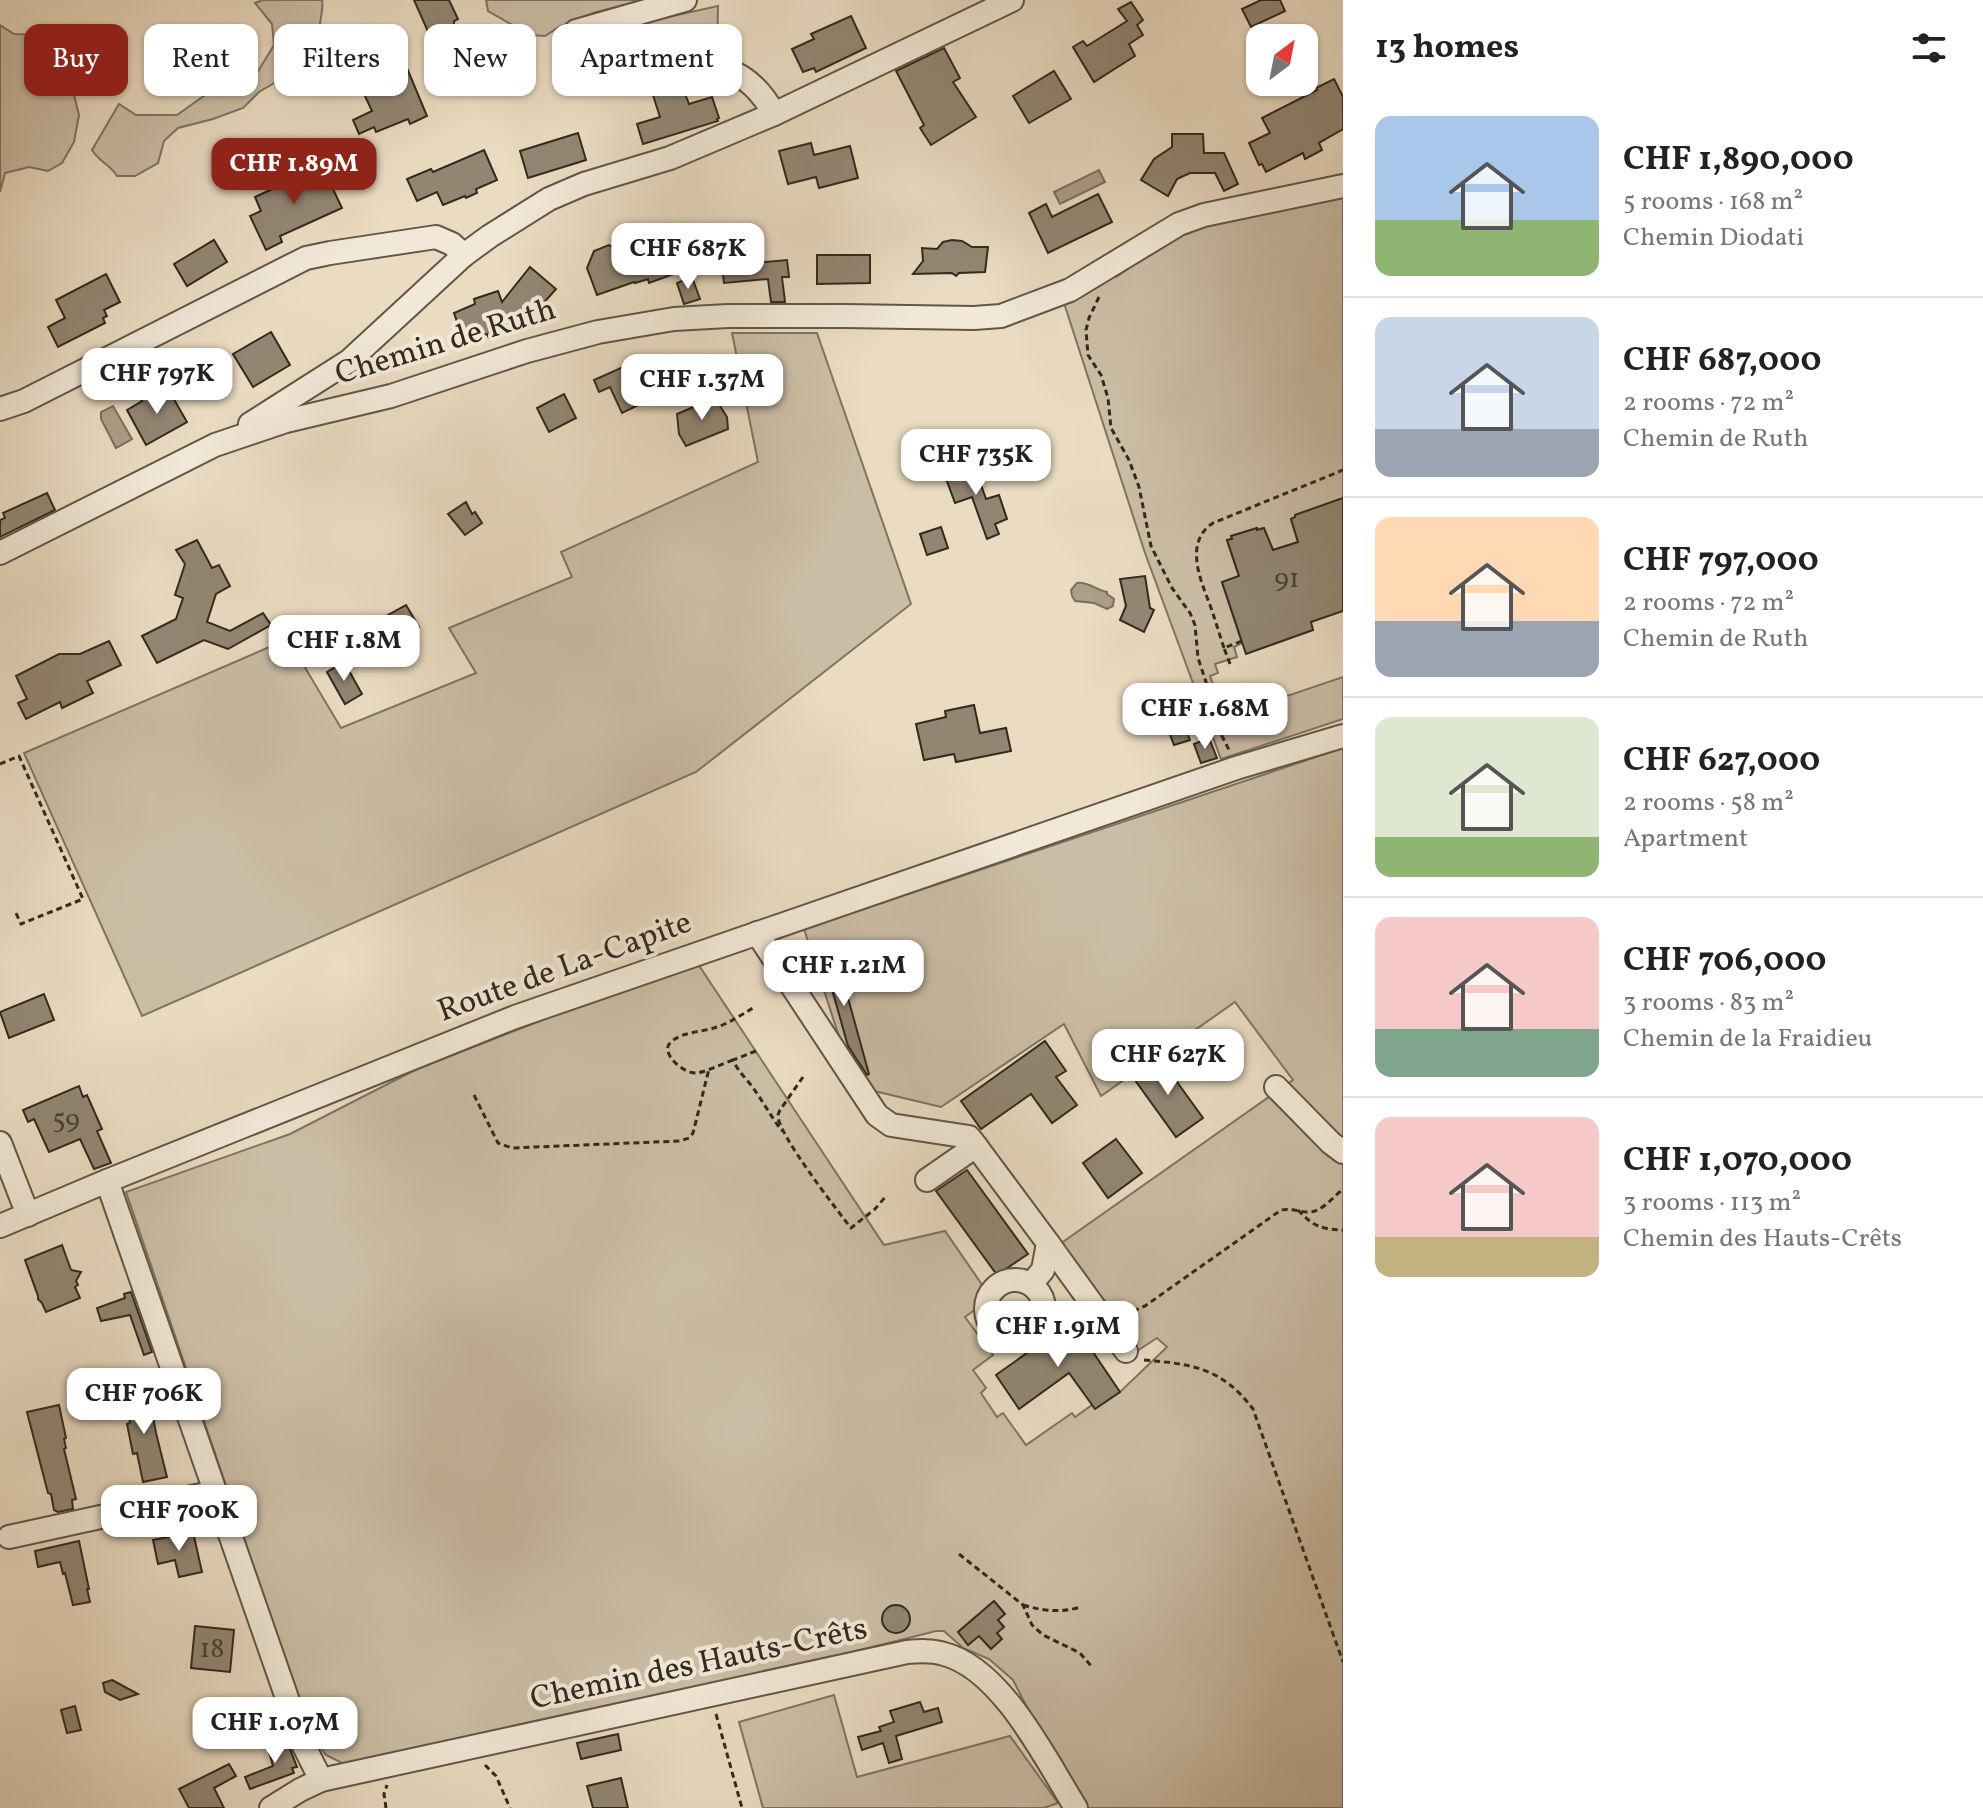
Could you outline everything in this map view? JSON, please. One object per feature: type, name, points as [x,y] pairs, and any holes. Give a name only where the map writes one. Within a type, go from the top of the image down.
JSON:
[{"type":"street","points":[[685,0],[576,31],[567,41],[565,51],[574,61],[586,63],[696,63],[717,67],[745,78],[755,86],[774,114]]},
{"type":"street","points":[[215,445],[349,361],[464,255],[561,193],[670,158],[774,114],[1012,0]]},
{"type":"street","name":"Chemin de Ruth","points":[[0,553],[215,445],[286,421],[391,396],[527,351],[598,332],[674,319],[728,316],[1001,316],[1070,290],[1179,224],[1204,215],[1343,186]]},
{"type":"street","points":[[0,409],[31,397],[306,258],[436,237],[452,244],[464,255]]},
{"type":"street","name":"Route de La-Capite","points":[[0,1226],[515,1017],[1236,768],[1343,736]]},
{"type":"street","points":[[757,933],[883,1121],[891,1125],[969,1137],[1126,1351]]},
{"type":"street","points":[[1276,1087],[1340,1145]]},
{"type":"street","points":[[0,1143],[28,1215]]},
{"type":"street","points":[[927,1180],[976,1146]]},
{"type":"street","points":[[107,1181],[303,1744],[321,1780]]},
{"type":"street","points":[[1031,1284],[1043,1270],[1048,1243]]},
{"type":"street","points":[[9,1537],[215,1492]]},
{"type":"street","name":"Chemin des Hauts-Crêts","points":[[271,1808],[321,1780],[923,1651],[945,1654],[970,1666],[994,1684],[1025,1726],[1076,1808]]},
{"type":"path","points":[[1101,294],[1086,330],[1088,355],[1101,375],[1108,398],[1111,428],[1129,460],[1139,487],[1151,546],[1195,625],[1198,658],[1207,685],[1209,710],[1236,768]]},
{"type":"path","points":[[1230,664],[1198,568],[1196,551],[1203,532],[1213,523],[1343,470]]},
{"type":"path","points":[[1224,648],[1242,641]]},
{"type":"path","points":[[0,764],[19,756],[83,899],[21,924],[15,911]]},
{"type":"path","points":[[753,1008],[718,1027],[696,1031],[671,1041],[668,1052],[688,1073],[698,1073],[756,1051]]},
{"type":"path","points":[[733,1060],[756,1091],[767,1113],[851,1228],[887,1195]]},
{"type":"path","points":[[474,1095],[498,1143],[512,1148],[680,1141],[693,1133],[709,1069]]},
{"type":"path","points":[[784,1134],[778,1116],[803,1077]]},
{"type":"path","points":[[1106,1323],[1145,1306],[1281,1210],[1314,1211],[1343,1189]]},
{"type":"path","points":[[1298,1210],[1317,1227],[1343,1230]]},
{"type":"path","points":[[1126,1351],[1139,1359],[1175,1363],[1216,1375],[1232,1385],[1253,1409],[1343,1662]]},
{"type":"path","points":[[959,1554],[1023,1605],[1037,1630],[1080,1653],[1092,1667]]},
{"type":"path","points":[[1023,1605],[1053,1611],[1081,1607]]},
{"type":"path","points":[[710,1695],[742,1808]]},
{"type":"path","points":[[481,1761],[496,1776],[510,1808]]},
{"type":"shaded area","points":[[263,0],[322,0],[320,24],[274,24],[274,45],[272,24],[255,3]]},
{"type":"shaded area","points":[[486,0],[642,0],[593,13],[566,24],[552,24],[552,32],[545,36],[536,35],[536,24],[511,24],[488,11]]},
{"type":"shaded area","points":[[718,6],[718,24],[636,24]]},
{"type":"shaded area","points":[[0,25],[14,34],[24,34],[24,96],[74,96],[79,115],[74,142],[62,163],[48,171],[29,167],[5,173],[0,192]]},
{"type":"shaded area","points":[[274,45],[274,83],[258,93],[258,71]]},
{"type":"shaded area","points":[[204,96],[255,96],[243,108],[178,128],[164,141],[158,163],[135,176],[117,176],[92,150],[119,104],[136,115],[177,115]]},
{"type":"shaded area","points":[[1099,170],[1105,182],[1060,204],[1054,192]]},
{"type":"shaded area","points":[[1343,197],[1343,498],[1295,515],[1291,519],[1298,542],[1273,550],[1263,528],[1227,540],[1239,576],[1222,582],[1242,643],[1234,647],[1237,657],[1215,664],[1218,673],[1210,676],[1225,717],[1343,677],[1343,719],[1221,759],[1145,553],[1064,303],[1113,275],[1116,277],[1171,239],[1198,228]]},
{"type":"shaded area","points":[[732,333],[817,333],[911,604],[696,772],[142,1016],[24,753],[288,639],[341,728],[476,673],[449,628],[572,577],[561,552],[758,462]]},
{"type":"shaded area","points":[[113,406],[132,439],[116,448],[101,419],[101,412]]},
{"type":"shaded area","points":[[1077,583],[1107,592],[1114,599],[1113,606],[1107,609],[1094,603],[1075,601],[1071,590]]},
{"type":"shaded area","points":[[1343,748],[1343,1808],[1088,1808],[1013,1680],[989,1659],[963,1648],[944,1631],[346,1765],[326,1755],[311,1735],[126,1192],[290,1134],[417,1069],[581,1005],[698,964],[884,1245],[945,1231],[985,1289],[980,1306],[965,1317],[993,1355],[973,1370],[986,1388],[981,1393],[997,1417],[1003,1413],[1026,1445],[1072,1413],[1075,1417],[1092,1405],[1095,1409],[1120,1392],[1167,1347],[1157,1338],[1137,1351],[1125,1338],[1133,1329],[1124,1310],[1106,1311],[1060,1244],[1293,1080],[1235,1002],[1101,1096],[1064,1024],[941,1107],[870,1090],[845,1055],[804,929]]},
{"type":"shaded area","points":[[834,1695],[857,1777],[1010,1736],[1058,1803],[1044,1808],[763,1808],[739,1722]]},
{"type":"building","points":[[414,0],[449,0],[458,19],[454,24],[425,24]]},
{"type":"building","points":[[1261,0],[1280,0],[1285,11],[1257,24],[1250,24],[1242,9]]},
{"type":"building","points":[[1131,2],[1143,20],[1137,25],[1143,35],[1129,44],[1135,56],[1094,82],[1073,47],[1083,41],[1087,46],[1127,21],[1118,9]]},
{"type":"building","points":[[851,16],[866,48],[816,72],[814,68],[803,72],[792,49],[814,39],[811,34]]},
{"type":"building","points":[[944,48],[960,78],[953,82],[976,117],[931,145],[920,128],[924,125],[896,71]]},
{"type":"building","points":[[408,71],[427,116],[410,124],[408,119],[376,132],[374,127],[359,134],[353,120],[372,111],[365,96],[408,96]]},
{"type":"building","points":[[1054,71],[1071,99],[1029,123],[1013,96]]},
{"type":"building","points":[[1334,79],[1343,97],[1343,129],[1319,143],[1322,150],[1305,159],[1303,153],[1266,172],[1262,164],[1259,165],[1249,143],[1270,133],[1262,118],[1305,96],[1318,96],[1318,87]]},
{"type":"building","points":[[653,96],[686,96],[689,104],[712,97],[719,118],[718,121],[643,144],[637,124],[660,117]]},
{"type":"building","points":[[578,133],[586,160],[528,178],[520,151]]},
{"type":"building","points":[[1172,134],[1203,134],[1204,153],[1224,153],[1238,184],[1224,191],[1215,173],[1190,173],[1177,179],[1168,196],[1141,180],[1154,159],[1172,147]]},
{"type":"building","points":[[811,143],[814,155],[850,146],[858,178],[819,188],[816,177],[788,184],[779,151]]},
{"type":"building","points":[[484,150],[497,180],[476,189],[477,193],[443,205],[437,192],[417,201],[407,179],[431,169],[433,172]]},
{"type":"building","points":[[322,166],[342,208],[280,236],[282,242],[266,250],[250,216],[261,211],[255,197]]},
{"type":"building","points":[[1098,194],[1112,222],[1048,253],[1029,213],[1046,204],[1052,217]]},
{"type":"building","points":[[655,224],[672,233],[685,270],[649,283],[648,279],[634,282],[597,295],[587,268],[594,251],[609,245],[633,258],[627,238]]},
{"type":"building","points":[[214,240],[227,262],[187,286],[174,264]]},
{"type":"building","points":[[952,240],[972,247],[988,247],[985,272],[959,273],[956,276],[952,273],[913,274],[923,261],[922,248],[937,249],[943,242]]},
{"type":"building","points":[[817,255],[870,255],[870,283],[817,284]]},
{"type":"building","points":[[787,260],[789,277],[782,277],[785,302],[771,302],[768,279],[724,283],[722,266]]},
{"type":"building","points":[[530,267],[556,289],[524,325],[489,338],[487,334],[464,342],[454,313],[475,304],[474,299],[498,291],[502,302]]},
{"type":"building","points":[[106,274],[120,302],[104,310],[107,316],[103,318],[105,323],[58,347],[48,327],[65,318],[56,300]]},
{"type":"building","points":[[692,277],[700,299],[684,304],[677,283]]},
{"type":"building","points":[[271,332],[290,365],[253,387],[233,354]]},
{"type":"building","points":[[632,363],[649,400],[622,413],[610,387],[599,392],[594,380]]},
{"type":"building","points":[[167,387],[187,422],[146,445],[127,410],[141,399]]},
{"type":"building","points":[[564,394],[576,418],[549,432],[537,408]]},
{"type":"building","points":[[715,398],[727,417],[728,429],[686,446],[679,434],[677,414]]},
{"type":"building","points":[[973,462],[986,499],[999,495],[1007,519],[995,524],[999,534],[987,539],[972,497],[955,503],[944,473]]},
{"type":"building","points":[[47,493],[55,510],[0,537],[0,520],[5,518],[3,513]]},
{"type":"building","points":[[1343,498],[1343,611],[1311,622],[1313,630],[1246,654],[1222,582],[1239,576],[1227,540],[1232,539],[1231,536],[1264,528],[1273,550],[1298,542],[1291,519],[1295,515]]},
{"type":"building","points":[[466,502],[472,514],[475,512],[482,523],[465,535],[448,514]]},
{"type":"building","points":[[941,527],[948,548],[927,555],[920,534]]},
{"type":"building","points":[[197,540],[212,568],[219,565],[230,586],[216,594],[207,622],[230,631],[263,613],[271,625],[228,649],[204,640],[157,663],[142,636],[176,619],[183,598],[175,595],[185,564],[176,550]]},
{"type":"building","points":[[1145,576],[1150,608],[1154,610],[1144,632],[1120,620],[1126,606],[1120,579]]},
{"type":"building","points":[[406,605],[419,627],[360,661],[346,638]]},
{"type":"building","points":[[109,641],[121,665],[87,681],[93,693],[62,708],[60,702],[26,719],[18,703],[27,699],[16,676],[59,654],[80,654]]},
{"type":"building","points":[[344,662],[362,694],[345,704],[327,672]]},
{"type":"building","points":[[974,705],[980,733],[1006,728],[1011,751],[956,762],[954,754],[924,760],[916,724],[946,717],[945,711]]},
{"type":"building","points":[[1178,708],[1190,740],[1174,745],[1162,714]]},
{"type":"building","points":[[1209,738],[1217,758],[1201,763],[1194,744]]},
{"type":"building","points":[[835,951],[867,1075],[848,1046],[822,954]]},
{"type":"building","points":[[44,994],[54,1020],[9,1038],[0,1012]]},
{"type":"building","points":[[1045,1041],[1066,1071],[1056,1077],[1077,1105],[1052,1123],[1031,1094],[981,1129],[961,1101]]},
{"type":"building","points":[[1159,1057],[1203,1118],[1176,1137],[1132,1076]]},
{"type":"building","points":[[79,1086],[83,1097],[87,1095],[102,1129],[97,1131],[111,1163],[94,1169],[80,1139],[49,1152],[34,1119],[28,1122],[23,1110]]},
{"type":"building","points":[[1116,1139],[1142,1173],[1108,1198],[1083,1163]]},
{"type":"building","points":[[967,1170],[1028,1254],[997,1275],[936,1191]]},
{"type":"building","points":[[62,1245],[71,1270],[81,1272],[75,1287],[80,1298],[46,1312],[38,1299],[25,1260]]},
{"type":"building","points":[[131,1292],[152,1352],[144,1355],[130,1315],[101,1321],[97,1308],[125,1298],[124,1294]]},
{"type":"building","points":[[1072,1321],[1120,1392],[1095,1409],[1069,1373],[1019,1409],[996,1375]]},
{"type":"building","points":[[148,1390],[167,1477],[143,1482],[137,1453],[133,1454],[124,1394]]},
{"type":"building","points":[[59,1405],[66,1438],[64,1449],[76,1499],[72,1500],[73,1509],[58,1512],[54,1510],[51,1494],[48,1493],[27,1412]]},
{"type":"building","points":[[193,1532],[202,1572],[179,1577],[175,1560],[158,1564],[153,1540]]},
{"type":"building","points":[[79,1541],[90,1602],[73,1605],[60,1562],[38,1567],[35,1551]]},
{"type":"building","points":[[994,1601],[1005,1614],[998,1620],[1004,1627],[997,1633],[1002,1639],[991,1649],[979,1636],[968,1645],[958,1632]]},
{"type":"building","points":[[896,1605],[906,1609],[910,1619],[906,1629],[896,1633],[886,1629],[882,1619],[886,1609]]},
{"type":"building","points":[[195,1626],[234,1630],[230,1672],[191,1668]]},
{"type":"building","points":[[112,1680],[138,1694],[120,1700],[105,1692],[103,1683]]},
{"type":"building","points":[[920,1702],[924,1712],[938,1708],[942,1722],[896,1736],[902,1759],[889,1763],[883,1743],[862,1750],[858,1737],[881,1731],[879,1727],[894,1722],[890,1711]]},
{"type":"building","points":[[75,1706],[81,1730],[67,1733],[61,1710]]},
{"type":"building","points":[[618,1734],[621,1750],[581,1759],[577,1743]]},
{"type":"building","points":[[283,1738],[297,1767],[292,1768],[294,1773],[250,1789],[245,1777],[273,1766],[267,1744]]},
{"type":"building","points":[[229,1764],[236,1776],[214,1788],[224,1808],[189,1808],[179,1789]]},
{"type":"building","points":[[621,1778],[628,1808],[593,1808],[587,1786]]}]
